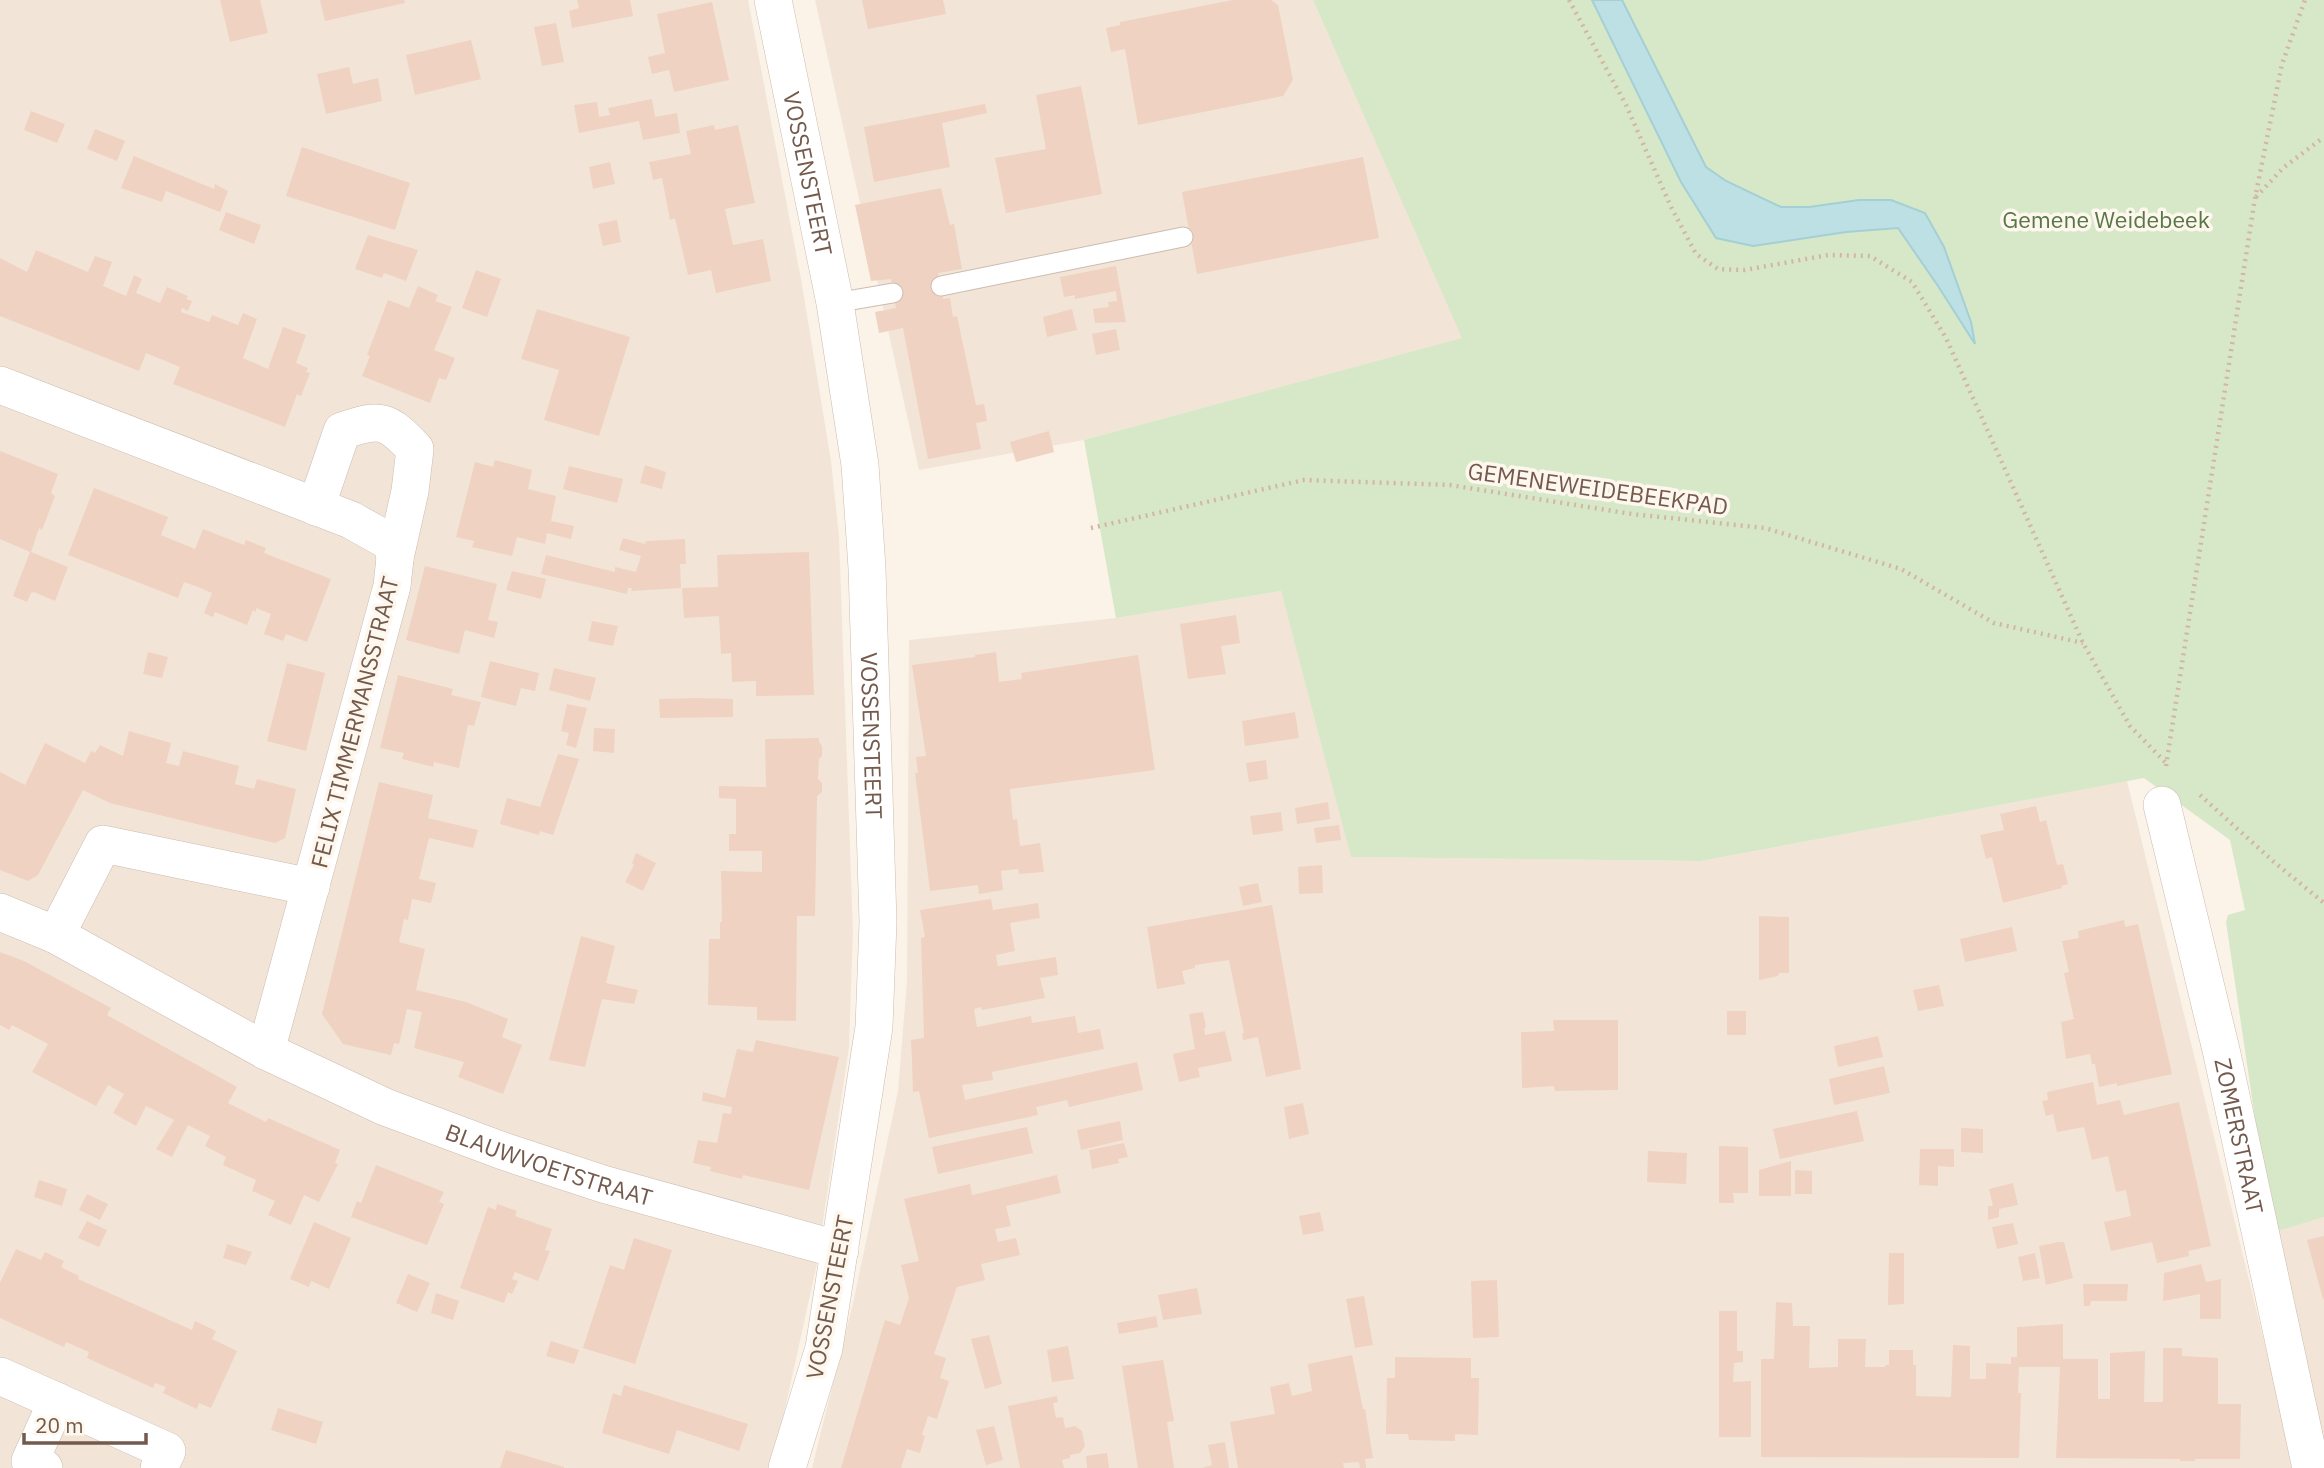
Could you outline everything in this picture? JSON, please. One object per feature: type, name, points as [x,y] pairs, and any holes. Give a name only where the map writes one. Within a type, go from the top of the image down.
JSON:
[{"type":"street","name":"VOSSENSTEERT","points":[[773,0],[835,303],[860,465],[875,768],[878,922],[874,1027],[824,1348],[787,1468]]},
{"type":"street","name":"FELIX TIMMERMANSSTRAAT","points":[[0,385],[351,520],[391,543],[395,558]]},
{"type":"street","name":"FELIX TIMMERMANSSTRAAT","points":[[312,887],[392,586],[415,449],[395,428],[369,421],[342,431],[316,507]]},
{"type":"street","name":"ZOMERSTRAAT","points":[[2169,789],[2222,1054],[2311,1468]]},
{"type":"street","points":[[56,935],[103,844],[312,887],[266,1051]]},
{"type":"street","name":"BLAUWVOETSTRAAT","points":[[0,912],[56,935],[266,1051],[386,1107],[503,1151],[603,1184],[840,1250]]},
{"type":"street","points":[[0,1376],[167,1451],[159,1468]]},
{"type":"street","points":[[44,1468],[30,1461],[57,1401]]},
{"type":"lane","points":[[941,286],[1183,237]]},
{"type":"lane","points":[[835,303],[893,293]]},
{"type":"path","points":[[1569,0],[1626,105],[1671,207],[1696,254],[1718,269],[1745,270],[1828,255],[1870,256],[1912,282],[1946,338],[2083,643],[2130,726],[2166,764]]},
{"type":"path","points":[[2169,789],[2166,764],[2255,198],[2281,64],[2305,0]]},
{"type":"path","points":[[2255,198],[2283,168],[2324,137]]},
{"type":"path","name":"GEMENEWEIDEBEEKPAD","points":[[1091,528],[1304,480],[1450,485],[1632,514],[1765,528],[1901,569],[1994,623],[2083,643]]},
{"type":"path","points":[[2196,791],[2324,903]]},
{"type":"shaded area","points":[[0,0],[748,0],[801,279],[831,461],[839,536],[853,931],[849,1047],[816,1268],[772,1468],[0,1468]]},
{"type":"shaded area","points":[[815,0],[1313,0],[1463,338],[1084,440],[919,470]]},
{"type":"shaded area","points":[[1281,591],[1352,857],[1701,861],[2127,781],[2295,1468],[812,1468],[853,1303],[898,1091],[907,981],[909,640],[1116,618]]},
{"type":"shaded area","points":[[2324,1217],[2324,1460],[2272,1233]]},
{"type":"green space","name":"Gemene Weidebeek","points":[[1313,0],[2324,0],[2324,1217],[2272,1233],[2226,922],[2228,915],[2245,910],[2230,840],[2144,778],[1701,861],[1351,857],[1281,591],[1116,618],[1084,440],[1462,338]]},
{"type":"water","points":[[1592,0],[1622,0],[1706,167],[1726,181],[1781,207],[1891,200],[1925,213],[1944,247],[1971,322],[1975,344],[1898,228],[1846,232],[1753,246],[1716,238],[1681,182]]},
{"type":"building","points":[[220,0],[260,0],[268,33],[230,42]]},
{"type":"building","points":[[320,0],[404,0],[405,3],[325,21]]},
{"type":"building","points":[[577,0],[630,0],[633,16],[572,28],[569,11],[579,8]]},
{"type":"building","points":[[862,0],[943,0],[946,14],[868,29]]},
{"type":"building","points":[[1233,0],[1271,0],[1278,5],[1293,80],[1283,96],[1138,125],[1125,49],[1111,52],[1106,28],[1120,25],[1120,22]]},
{"type":"building","points":[[712,2],[729,80],[674,92],[669,70],[652,74],[648,57],[665,53],[657,14]]},
{"type":"building","points":[[556,23],[564,62],[542,66],[534,27]]},
{"type":"building","points":[[471,40],[481,79],[415,95],[406,55]]},
{"type":"building","points":[[349,67],[353,84],[378,78],[382,101],[326,114],[317,74]]},
{"type":"building","points":[[1081,86],[1102,194],[1006,213],[995,158],[1046,149],[1036,95]]},
{"type":"building","points":[[652,99],[655,117],[677,113],[680,133],[643,140],[639,121],[579,133],[574,105],[597,102],[599,117],[610,115],[608,108]]},
{"type":"building","points":[[985,104],[987,113],[942,123],[950,167],[874,182],[864,127]]},
{"type":"building","points":[[31,111],[65,124],[57,143],[24,130]]},
{"type":"building","points":[[714,125],[715,130],[738,125],[755,203],[725,209],[733,245],[763,239],[771,281],[716,293],[711,270],[688,275],[675,218],[670,220],[662,178],[653,180],[649,162],[691,154],[686,131]]},
{"type":"building","points":[[95,129],[125,141],[117,161],[87,149]]},
{"type":"building","points":[[302,147],[410,183],[395,230],[286,196]]},
{"type":"building","points":[[134,156],[214,189],[215,184],[228,191],[220,212],[166,191],[162,202],[121,188]]},
{"type":"building","points":[[1363,157],[1379,238],[1197,274],[1182,192]]},
{"type":"building","points":[[610,162],[615,184],[593,189],[589,167]]},
{"type":"building","points":[[941,188],[950,225],[954,224],[962,269],[938,273],[943,299],[950,298],[953,317],[957,316],[976,405],[984,404],[987,421],[976,423],[981,449],[928,459],[903,328],[879,333],[875,312],[896,308],[891,279],[871,281],[855,205]]},
{"type":"building","points":[[226,212],[261,225],[254,244],[219,230]]},
{"type":"building","points":[[617,220],[621,242],[603,246],[598,224]]},
{"type":"building","points":[[368,235],[418,250],[406,281],[384,273],[382,278],[355,269]]},
{"type":"building","points":[[36,250],[88,272],[95,256],[112,262],[103,286],[126,296],[134,275],[142,279],[136,293],[160,303],[167,287],[188,296],[186,299],[192,301],[188,311],[182,308],[181,312],[209,322],[212,315],[238,325],[243,313],[257,319],[243,358],[268,369],[283,327],[306,335],[296,363],[308,368],[306,372],[310,373],[301,396],[297,394],[285,427],[173,384],[180,367],[146,353],[139,371],[0,316],[0,258],[27,272]]},
{"type":"building","points":[[1116,266],[1126,322],[1095,323],[1093,309],[1109,307],[1108,302],[1117,301],[1116,291],[1075,299],[1075,295],[1064,297],[1060,277]]},
{"type":"building","points":[[476,270],[501,279],[487,317],[462,308]]},
{"type":"building","points":[[418,286],[438,295],[435,301],[452,307],[434,350],[455,358],[446,380],[439,378],[430,403],[362,376],[388,300],[409,308]]},
{"type":"building","points":[[537,309],[630,337],[599,436],[544,420],[559,370],[521,359]]},
{"type":"building","points":[[1072,309],[1077,330],[1047,337],[1043,317]]},
{"type":"building","points":[[1116,329],[1120,350],[1096,355],[1092,334]]},
{"type":"building","points":[[1049,431],[1054,452],[1016,462],[1010,442]]},
{"type":"building","points":[[0,451],[58,474],[51,493],[55,496],[42,530],[39,528],[31,552],[68,567],[55,601],[34,592],[27,602],[13,596],[30,552],[0,539]]},
{"type":"building","points":[[495,460],[532,470],[528,489],[556,496],[551,521],[574,526],[571,539],[547,533],[545,544],[517,537],[512,556],[472,547],[474,541],[456,537],[475,462],[493,467]]},
{"type":"building","points":[[645,465],[666,472],[662,489],[640,483]]},
{"type":"building","points":[[569,466],[623,479],[617,503],[563,489]]},
{"type":"building","points":[[94,488],[168,517],[161,535],[195,549],[203,529],[244,545],[246,540],[266,548],[264,553],[331,579],[307,642],[286,634],[283,641],[264,634],[271,614],[256,608],[247,625],[215,612],[213,617],[204,613],[212,593],[198,587],[184,582],[178,598],[68,555]]},
{"type":"building","points":[[623,538],[645,544],[646,541],[685,539],[686,564],[680,564],[681,588],[631,591],[632,588],[628,588],[627,594],[541,574],[546,555],[615,572],[615,567],[636,572],[641,556],[619,550]]},
{"type":"building","points":[[809,552],[814,695],[756,696],[756,681],[732,682],[731,653],[721,654],[719,616],[684,618],[682,588],[718,587],[717,555]]},
{"type":"building","points":[[425,566],[497,584],[488,620],[498,622],[494,638],[465,630],[459,654],[406,640]]},
{"type":"building","points":[[512,571],[546,579],[541,599],[506,590]]},
{"type":"building","points":[[1236,615],[1240,643],[1221,646],[1226,674],[1188,679],[1180,624]]},
{"type":"building","points":[[592,621],[618,626],[613,646],[588,641]]},
{"type":"building","points":[[148,652],[168,657],[162,678],[143,674]]},
{"type":"building","points":[[996,652],[999,682],[1022,679],[1021,673],[1138,655],[1155,770],[1010,789],[1013,820],[1017,819],[1020,846],[1040,843],[1044,872],[1019,874],[1018,869],[1001,871],[1003,890],[979,894],[978,885],[930,891],[915,773],[918,773],[916,757],[926,756],[912,665]]},
{"type":"building","points":[[490,661],[539,673],[535,691],[521,688],[516,706],[481,697]]},
{"type":"building","points":[[287,663],[325,673],[306,751],[267,741]]},
{"type":"building","points":[[554,668],[596,678],[590,701],[549,690]]},
{"type":"building","points":[[398,675],[453,689],[451,695],[481,702],[474,726],[468,725],[459,768],[434,762],[433,767],[402,759],[404,753],[380,748]]},
{"type":"building","points":[[659,699],[733,699],[733,717],[660,718]]},
{"type":"building","points":[[567,704],[587,708],[576,748],[566,745],[569,733],[561,731]]},
{"type":"building","points":[[1295,712],[1299,738],[1245,746],[1242,721]]},
{"type":"building","points":[[594,728],[615,729],[614,753],[593,751]]},
{"type":"building","points":[[129,731],[171,743],[166,763],[179,766],[183,751],[239,766],[235,784],[254,789],[257,779],[296,789],[285,838],[275,843],[110,803],[83,790],[38,875],[28,881],[0,870],[0,772],[25,785],[45,743],[85,763],[91,751],[95,753],[100,745],[123,756]]},
{"type":"building","points":[[819,738],[822,756],[819,759],[818,779],[822,783],[822,792],[817,796],[815,916],[797,916],[796,1021],[757,1020],[757,1007],[708,1005],[709,939],[720,939],[722,922],[721,871],[762,872],[762,851],[729,851],[729,834],[736,834],[736,799],[719,798],[719,786],[766,787],[765,739]]},
{"type":"building","points":[[558,754],[579,759],[553,835],[540,831],[539,835],[500,824],[507,798],[540,807]]},
{"type":"building","points":[[1266,760],[1268,779],[1249,782],[1246,763]]},
{"type":"building","points":[[379,782],[433,795],[428,818],[478,830],[473,848],[429,838],[419,879],[436,883],[431,903],[412,899],[408,920],[404,919],[399,942],[425,949],[416,990],[466,1002],[508,1019],[502,1037],[522,1045],[503,1094],[458,1077],[464,1062],[414,1048],[422,1012],[407,1009],[399,1044],[394,1043],[391,1055],[343,1044],[322,1014]]},
{"type":"building","points":[[1328,802],[1330,819],[1297,824],[1295,808]]},
{"type":"building","points":[[2036,806],[2040,822],[2046,820],[2057,865],[2063,864],[2068,884],[2061,886],[2062,888],[2003,903],[1992,857],[1986,859],[1980,835],[2004,830],[2000,814]]},
{"type":"building","points":[[1281,812],[1283,831],[1253,835],[1250,816]]},
{"type":"building","points":[[1339,825],[1341,840],[1316,843],[1314,828]]},
{"type":"building","points":[[636,853],[656,863],[643,891],[625,882],[634,865],[632,863]]},
{"type":"building","points":[[1322,865],[1323,893],[1299,894],[1298,867]]},
{"type":"building","points":[[1258,883],[1262,902],[1243,906],[1239,887]]},
{"type":"building","points":[[991,899],[993,910],[1038,903],[1040,918],[1010,923],[1015,951],[996,955],[998,966],[1056,957],[1058,975],[1040,978],[1045,998],[982,1010],[981,1007],[974,1009],[977,1027],[1031,1016],[1032,1023],[1075,1016],[1078,1033],[1100,1029],[1104,1049],[992,1072],[993,1080],[962,1085],[965,1100],[1137,1062],[1143,1090],[1069,1107],[1067,1100],[1036,1107],[1038,1115],[929,1138],[919,1091],[913,1092],[911,1040],[924,1038],[921,938],[925,937],[920,910]]},
{"type":"building","points":[[1272,905],[1301,1069],[1266,1077],[1258,1037],[1243,1040],[1244,1033],[1229,960],[1195,965],[1195,968],[1182,971],[1185,984],[1157,989],[1147,927]]},
{"type":"building","points":[[1759,916],[1789,917],[1789,973],[1779,973],[1778,976],[1759,980]]},
{"type":"building","points":[[2124,920],[2125,927],[2138,924],[2172,1074],[2117,1086],[2117,1083],[2099,1087],[2095,1064],[2092,1064],[2090,1054],[2066,1059],[2061,1022],[2074,1019],[2064,973],[2069,972],[2062,941],[2079,938],[2078,931]]},
{"type":"building","points":[[2012,927],[2017,951],[1965,962],[1960,939]]},
{"type":"building","points":[[581,936],[615,946],[606,983],[638,990],[634,1004],[602,999],[585,1067],[549,1060]]},
{"type":"building","points":[[0,952],[24,961],[111,1008],[107,1015],[237,1087],[228,1103],[266,1122],[268,1118],[340,1150],[335,1163],[338,1164],[319,1202],[304,1195],[291,1225],[268,1215],[275,1201],[252,1191],[256,1180],[223,1165],[226,1157],[205,1146],[210,1136],[188,1125],[172,1157],[156,1149],[174,1120],[146,1106],[136,1126],[113,1113],[124,1094],[108,1085],[96,1106],[32,1072],[48,1044],[12,1025],[9,1030],[0,1025]]},
{"type":"building","points":[[1939,985],[1944,1006],[1918,1011],[1913,990]]},
{"type":"building","points":[[1727,1011],[1746,1011],[1746,1035],[1727,1035]]},
{"type":"building","points":[[1203,1012],[1205,1035],[1225,1031],[1232,1061],[1198,1068],[1200,1077],[1179,1082],[1173,1054],[1195,1049],[1189,1014]]},
{"type":"building","points":[[1553,1020],[1618,1020],[1618,1090],[1555,1091],[1554,1086],[1522,1088],[1521,1032],[1554,1031]]},
{"type":"building","points":[[1878,1036],[1883,1057],[1838,1067],[1834,1046]]},
{"type":"building","points":[[756,1040],[839,1057],[809,1190],[743,1175],[742,1179],[710,1171],[711,1167],[693,1163],[698,1140],[717,1143],[723,1113],[731,1114],[732,1107],[702,1101],[703,1092],[725,1098],[737,1049],[753,1052]]},
{"type":"building","points":[[1884,1066],[1890,1093],[1834,1105],[1829,1079]]},
{"type":"building","points":[[2093,1082],[2097,1105],[2120,1100],[2124,1115],[2179,1102],[2211,1246],[2188,1251],[2189,1256],[2157,1263],[2152,1242],[2111,1251],[2104,1222],[2131,1216],[2126,1190],[2116,1192],[2108,1156],[2092,1160],[2084,1127],[2057,1132],[2053,1114],[2046,1116],[2042,1101],[2048,1100],[2047,1092]]},
{"type":"building","points":[[1303,1103],[1309,1134],[1289,1139],[1284,1107]]},
{"type":"building","points":[[1857,1111],[1864,1141],[1780,1159],[1773,1129]]},
{"type":"building","points":[[1120,1121],[1123,1140],[1081,1150],[1077,1130]]},
{"type":"building","points":[[1027,1127],[1033,1153],[938,1174],[932,1147]]},
{"type":"building","points":[[1961,1128],[1983,1129],[1983,1153],[1961,1152]]},
{"type":"building","points":[[1124,1143],[1128,1157],[1118,1159],[1119,1163],[1092,1169],[1089,1150]]},
{"type":"building","points":[[1719,1146],[1748,1147],[1748,1193],[1733,1193],[1734,1203],[1719,1203]]},
{"type":"building","points":[[1920,1149],[1954,1149],[1954,1167],[1938,1166],[1938,1186],[1919,1185]]},
{"type":"building","points":[[1648,1151],[1687,1153],[1686,1184],[1647,1182]]},
{"type":"building","points":[[1791,1161],[1791,1196],[1759,1196],[1759,1170]]},
{"type":"building","points":[[376,1165],[444,1192],[439,1202],[444,1204],[427,1245],[351,1217],[357,1201],[361,1203]]},
{"type":"building","points":[[1795,1170],[1812,1171],[1812,1194],[1795,1194]]},
{"type":"building","points":[[1057,1175],[1061,1193],[1006,1206],[1011,1226],[995,1229],[998,1242],[1016,1238],[1020,1255],[981,1264],[985,1280],[957,1287],[934,1354],[946,1358],[940,1378],[949,1381],[937,1419],[928,1416],[920,1453],[907,1449],[901,1468],[841,1468],[885,1320],[900,1325],[909,1298],[901,1265],[919,1261],[904,1199],[970,1184],[972,1195]]},
{"type":"building","points":[[39,1180],[67,1189],[62,1206],[34,1197]]},
{"type":"building","points":[[2013,1183],[2018,1205],[1999,1209],[1999,1217],[1988,1220],[1988,1206],[1993,1206],[1989,1189]]},
{"type":"building","points":[[87,1194],[108,1204],[100,1220],[79,1210]]},
{"type":"building","points":[[497,1204],[517,1211],[515,1216],[552,1229],[545,1250],[550,1251],[538,1281],[515,1272],[512,1279],[518,1281],[512,1294],[508,1292],[504,1303],[460,1288],[488,1207],[496,1210]]},
{"type":"building","points":[[1320,1212],[1324,1231],[1303,1235],[1299,1216]]},
{"type":"building","points":[[87,1221],[107,1230],[99,1247],[78,1238]]},
{"type":"building","points":[[314,1222],[351,1238],[329,1289],[311,1281],[309,1287],[290,1279]]},
{"type":"building","points":[[2013,1223],[2018,1244],[1997,1249],[1992,1227]]},
{"type":"building","points":[[2324,1236],[2324,1299],[2323,1299],[2307,1240]]},
{"type":"building","points":[[634,1238],[672,1250],[635,1364],[583,1348],[610,1265],[624,1270]]},
{"type":"building","points":[[2064,1242],[2073,1278],[2046,1285],[2039,1246]]},
{"type":"building","points":[[227,1244],[252,1252],[246,1265],[223,1258]]},
{"type":"building","points":[[16,1249],[41,1260],[45,1252],[64,1261],[61,1267],[79,1276],[78,1279],[192,1330],[195,1321],[216,1331],[212,1339],[237,1351],[211,1408],[199,1403],[197,1409],[163,1393],[166,1387],[155,1383],[153,1388],[87,1358],[89,1352],[66,1342],[64,1347],[0,1318],[0,1283]]},
{"type":"building","points":[[1889,1253],[1904,1253],[1904,1304],[1888,1305]]},
{"type":"building","points":[[2035,1253],[2040,1278],[2023,1281],[2018,1257]]},
{"type":"building","points":[[2201,1264],[2206,1282],[2221,1279],[2221,1319],[2200,1319],[2200,1294],[2163,1301],[2164,1273]]},
{"type":"building","points":[[408,1274],[430,1283],[417,1312],[396,1303]]},
{"type":"building","points":[[1497,1280],[1499,1337],[1473,1338],[1471,1281]]},
{"type":"building","points":[[2083,1284],[2128,1284],[2127,1301],[2091,1301],[2090,1306],[2084,1306]]},
{"type":"building","points":[[1197,1288],[1202,1314],[1163,1320],[1158,1295]]},
{"type":"building","points":[[436,1293],[459,1301],[453,1320],[431,1313]]},
{"type":"building","points":[[1364,1296],[1373,1345],[1355,1348],[1346,1299]]},
{"type":"building","points":[[1776,1302],[1792,1303],[1793,1326],[1810,1326],[1809,1368],[1838,1367],[1838,1339],[1866,1339],[1865,1367],[1889,1365],[1889,1350],[1913,1350],[1916,1396],[1951,1397],[1953,1345],[1970,1346],[1970,1379],[1986,1379],[1986,1363],[2011,1364],[2011,1357],[2017,1357],[2017,1327],[2063,1324],[2063,1359],[2098,1359],[2098,1399],[2110,1399],[2110,1353],[2145,1351],[2144,1402],[2163,1402],[2163,1348],[2182,1348],[2182,1356],[2218,1358],[2218,1404],[2241,1404],[2240,1459],[2180,1461],[2056,1458],[2060,1367],[2019,1367],[2019,1458],[1761,1457],[1761,1359],[1774,1359]]},
{"type":"building","points":[[1719,1311],[1737,1311],[1737,1351],[1743,1351],[1743,1362],[1734,1363],[1733,1382],[1751,1381],[1751,1437],[1719,1437]]},
{"type":"building","points":[[1156,1316],[1158,1327],[1119,1334],[1117,1323]]},
{"type":"building","points":[[989,1335],[1002,1384],[985,1389],[971,1339]]},
{"type":"building","points":[[551,1341],[579,1350],[574,1364],[546,1356]]},
{"type":"building","points":[[1068,1346],[1074,1379],[1052,1382],[1047,1350]]},
{"type":"building","points":[[1352,1355],[1373,1458],[1365,1459],[1366,1468],[1360,1468],[1359,1462],[1343,1463],[1344,1468],[1238,1468],[1230,1422],[1275,1414],[1270,1387],[1289,1383],[1292,1396],[1312,1391],[1308,1364]]},
{"type":"building","points":[[1395,1357],[1471,1358],[1471,1378],[1479,1378],[1478,1435],[1455,1434],[1455,1441],[1409,1440],[1408,1434],[1386,1434],[1387,1378],[1395,1378]]},
{"type":"building","points":[[1163,1360],[1174,1421],[1167,1422],[1174,1468],[1138,1468],[1122,1366]]},
{"type":"building","points":[[624,1385],[748,1424],[739,1451],[677,1430],[669,1454],[602,1433],[613,1393],[621,1396]]},
{"type":"building","points":[[1057,1396],[1058,1402],[1053,1403],[1056,1418],[1063,1417],[1065,1428],[1075,1426],[1082,1431],[1085,1446],[1080,1453],[1062,1460],[1064,1468],[1020,1468],[1008,1406]]},
{"type":"building","points":[[278,1408],[323,1422],[316,1444],[271,1430]]},
{"type":"building","points":[[994,1426],[1003,1460],[986,1465],[976,1430]]},
{"type":"building","points":[[1225,1442],[1229,1468],[1202,1468],[1212,1465],[1208,1445]]},
{"type":"building","points":[[506,1450],[564,1467],[564,1468],[500,1468]]},
{"type":"building","points":[[1107,1453],[1109,1468],[1087,1468],[1086,1456]]}]
